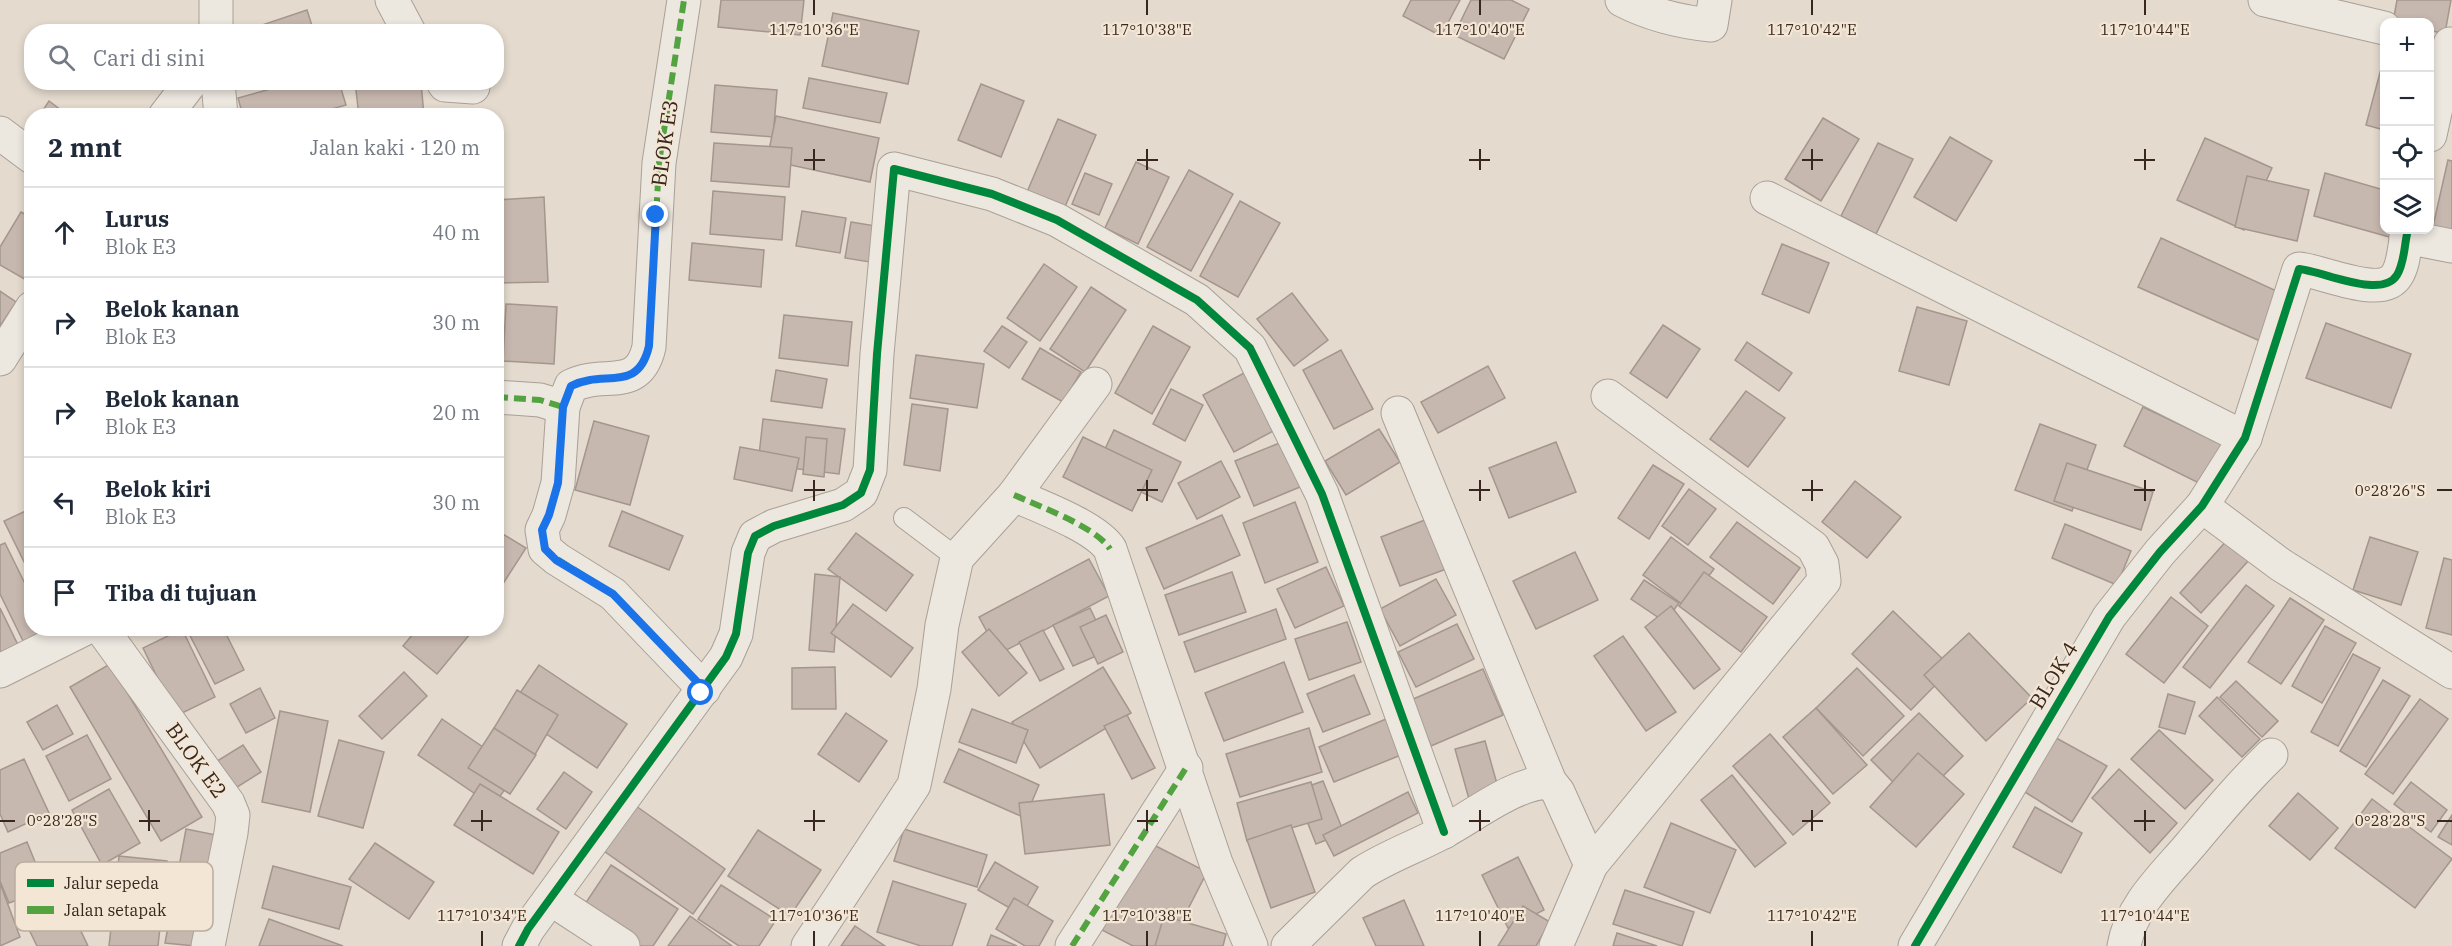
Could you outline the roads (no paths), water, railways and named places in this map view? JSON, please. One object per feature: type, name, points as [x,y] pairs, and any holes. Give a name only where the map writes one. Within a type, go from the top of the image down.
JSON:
[{"type":"street","points":[[216,0],[216,24]]},
{"type":"street","points":[[392,0],[406,24]]},
{"type":"street","name":"BLOK E3","points":[[684,0],[659,163],[649,346],[645,362],[638,372],[626,377],[582,380],[571,386],[563,407],[558,483],[542,530],[545,549],[556,560],[613,594],[704,689]]},
{"type":"street","points":[[1622,0],[1638,9],[1712,25],[1715,0]]},
{"type":"street","points":[[2265,0],[2380,27]]},
{"type":"street","points":[[2431,126],[2444,42]]},
{"type":"street","points":[[171,108],[185,90]]},
{"type":"street","points":[[219,90],[220,108]]},
{"type":"street","points":[[0,133],[24,152]]},
{"type":"street","points":[[524,938],[726,657],[736,634],[747,554],[755,536],[774,526],[843,505],[861,493],[866,483],[870,470],[894,169],[992,194],[1057,220],[1197,300],[1250,348],[1322,494],[1444,832]]},
{"type":"street","points":[[1767,198],[2245,438]]},
{"type":"street","name":"BLOK 4","points":[[1915,946],[2109,617],[2160,552],[2202,507],[2245,438],[2299,269],[2317,271],[2369,286],[2384,286],[2396,276],[2403,260],[2407,234]]},
{"type":"street","points":[[2410,234],[2452,246]]},
{"type":"street","points":[[0,359],[24,321]]},
{"type":"street","points":[[808,946],[914,785],[934,689],[942,625],[957,558],[1014,495],[1095,384]]},
{"type":"street","points":[[1556,946],[1590,865],[1824,581],[1822,564],[1813,547],[1608,396]]},
{"type":"street","points":[[504,398],[540,400],[563,407]]},
{"type":"street","points":[[1398,412],[1550,782],[1558,792],[1590,865]]},
{"type":"street","points":[[1014,495],[1071,521],[1101,539],[1110,549],[1186,768],[1216,863],[1251,946]]},
{"type":"street","points":[[2202,507],[2281,565],[2452,672]]},
{"type":"street","points":[[0,671],[70,636]]},
{"type":"street","name":"BLOK E2","points":[[107,636],[228,803],[233,814],[213,921]]},
{"type":"street","points":[[2124,946],[2126,930],[2142,902],[2245,780],[2271,755]]},
{"type":"street","points":[[1072,946],[1186,768]]},
{"type":"street","points":[[1288,946],[1362,873],[1444,832],[1528,785],[1550,782]]},
{"type":"street","points":[[550,899],[623,946]]},
{"type":"street","name":"BLOK E2","points":[[208,946],[211,931]]},
{"type":"lane","points":[[904,518],[957,558]]}]
